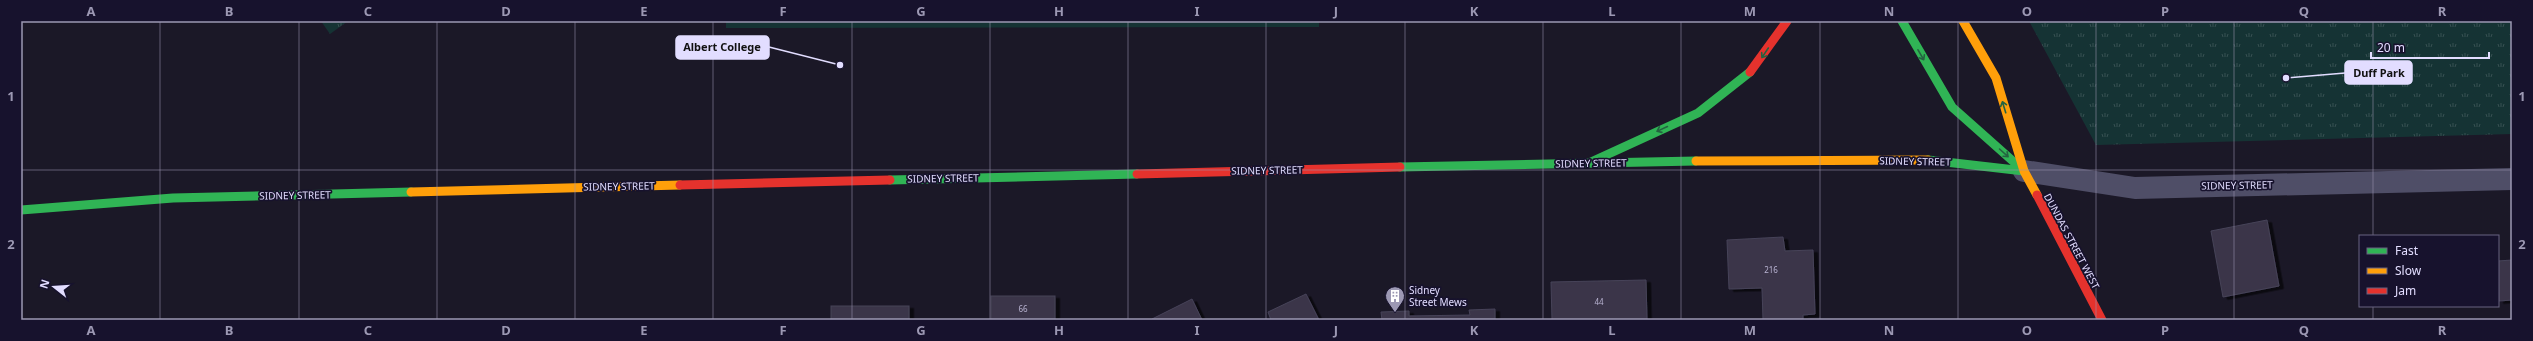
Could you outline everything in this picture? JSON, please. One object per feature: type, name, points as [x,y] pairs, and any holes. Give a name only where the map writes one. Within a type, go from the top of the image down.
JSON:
[{"type":"main road","points":[[1591,162],[1698,113],[1755,68],[1787,21]]},
{"type":"main road","name":"DUNDAS STREET WEST","points":[[1902,21],[1952,108],[2024,171]]},
{"type":"main road","name":"DUNDAS STREET WEST","points":[[1963,21],[1996,78],[2024,171],[2102,320]]},
{"type":"main road","name":"SIDNEY STREET","points":[[21,210],[173,198],[1591,162],[1940,160],[2024,171]]},
{"type":"street","name":"SIDNEY STREET","points":[[2024,171],[2135,188],[2512,179]]},
{"type":"green space","points":[[321,21],[348,21],[330,34]]},
{"type":"green space","points":[[726,21],[1319,21],[1319,27],[726,28]]},
{"type":"green space","points":[[2029,21],[2512,21],[2512,134],[2096,145]]},
{"type":"building","points":[[2267,220],[2279,286],[2223,297],[2211,231]]},
{"type":"building","points":[[1783,237],[1785,251],[1813,250],[1815,314],[1803,315],[1803,320],[1763,320],[1762,288],[1729,289],[1727,240]]},
{"type":"building","points":[[2512,260],[2512,300],[2499,301],[2499,261]]},
{"type":"building","points":[[1646,280],[1647,320],[1552,320],[1551,282]]},
{"type":"building","points":[[1306,294],[1319,320],[1271,320],[1268,312]]},
{"type":"building","points":[[991,296],[1055,296],[1055,320],[991,320]]},
{"type":"building","points":[[1192,299],[1202,320],[1152,320],[1152,319]]},
{"type":"building","points":[[831,306],[909,306],[909,320],[831,320]]},
{"type":"building","name":"Sidney Street Mews","points":[[1495,309],[1495,320],[1382,320],[1381,312],[1409,311],[1409,316],[1470,315],[1469,310]]},
{"type":"traffic: fast","points":[[1902,21],[1952,107],[2024,171]]},
{"type":"traffic: fast","points":[[1591,162],[1698,113],[1750,72]]},
{"type":"traffic: fast","points":[[1928,160],[2024,171]]},
{"type":"traffic: fast","points":[[1400,167],[1696,161]]},
{"type":"traffic: fast","points":[[890,180],[1137,174]]},
{"type":"traffic: fast","points":[[21,210],[173,198],[411,192]]},
{"type":"traffic: slow","points":[[1963,21],[1996,78],[2024,171],[2037,195]]},
{"type":"traffic: slow","points":[[1696,161],[1928,160]]},
{"type":"traffic: slow","points":[[411,192],[680,185]]},
{"type":"traffic: jam","points":[[1750,72],[1787,21]]},
{"type":"traffic: jam","points":[[1137,174],[1400,167]]},
{"type":"traffic: jam","points":[[680,185],[890,180]]},
{"type":"traffic: jam","points":[[2037,195],[2102,320]]},
{"type":"place","name":"Albert College","points":[[840,65]]},
{"type":"place","name":"Duff Park","points":[[2286,78]]},
{"type":"place","name":"Sidney Street Mews","points":[[1395,313]]}]
